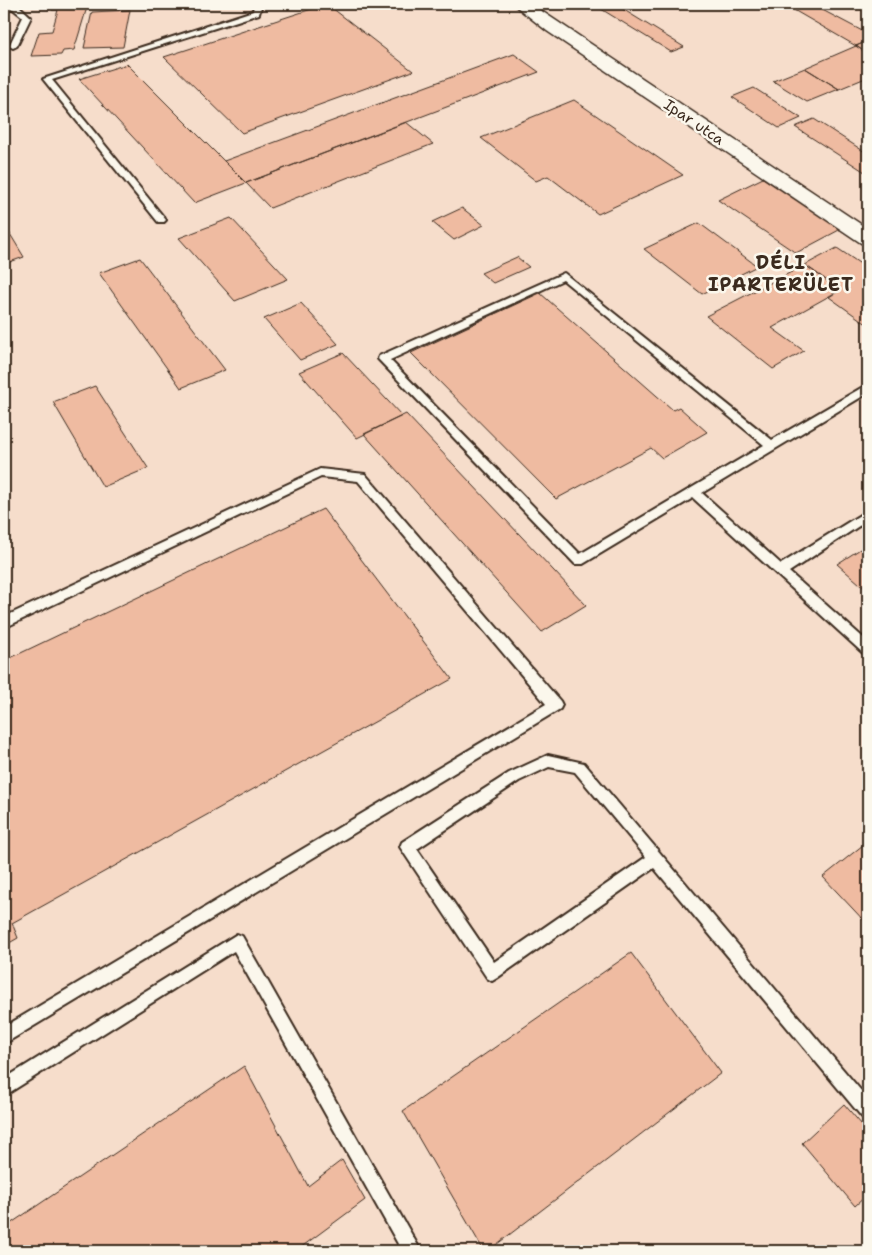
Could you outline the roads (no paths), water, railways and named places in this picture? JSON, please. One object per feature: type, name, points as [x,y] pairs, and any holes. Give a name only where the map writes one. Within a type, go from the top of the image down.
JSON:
[{"type":"street","name":"Ipar utca","points":[[521,4],[552,27],[868,238]]},
{"type":"lane","points":[[161,220],[47,78],[256,12],[258,4]]},
{"type":"lane","points":[[4,5],[15,7],[27,17],[13,46]]},
{"type":"lane","points":[[772,446],[564,276],[383,359],[579,561],[694,493],[772,446],[868,388]]},
{"type":"lane","points":[[4,623],[320,473],[361,477],[555,705],[4,1036]]},
{"type":"lane","points":[[694,493],[868,650]]},
{"type":"lane","points":[[780,571],[868,514]]},
{"type":"lane","points":[[656,858],[492,972],[407,847],[514,778],[548,761],[578,767],[656,858],[868,1111]]},
{"type":"lane","points":[[4,1088],[237,940],[412,1251]]},
{"type":"district","name":"DÉLI IPARTERÜLET","points":[[781,273]]}]
